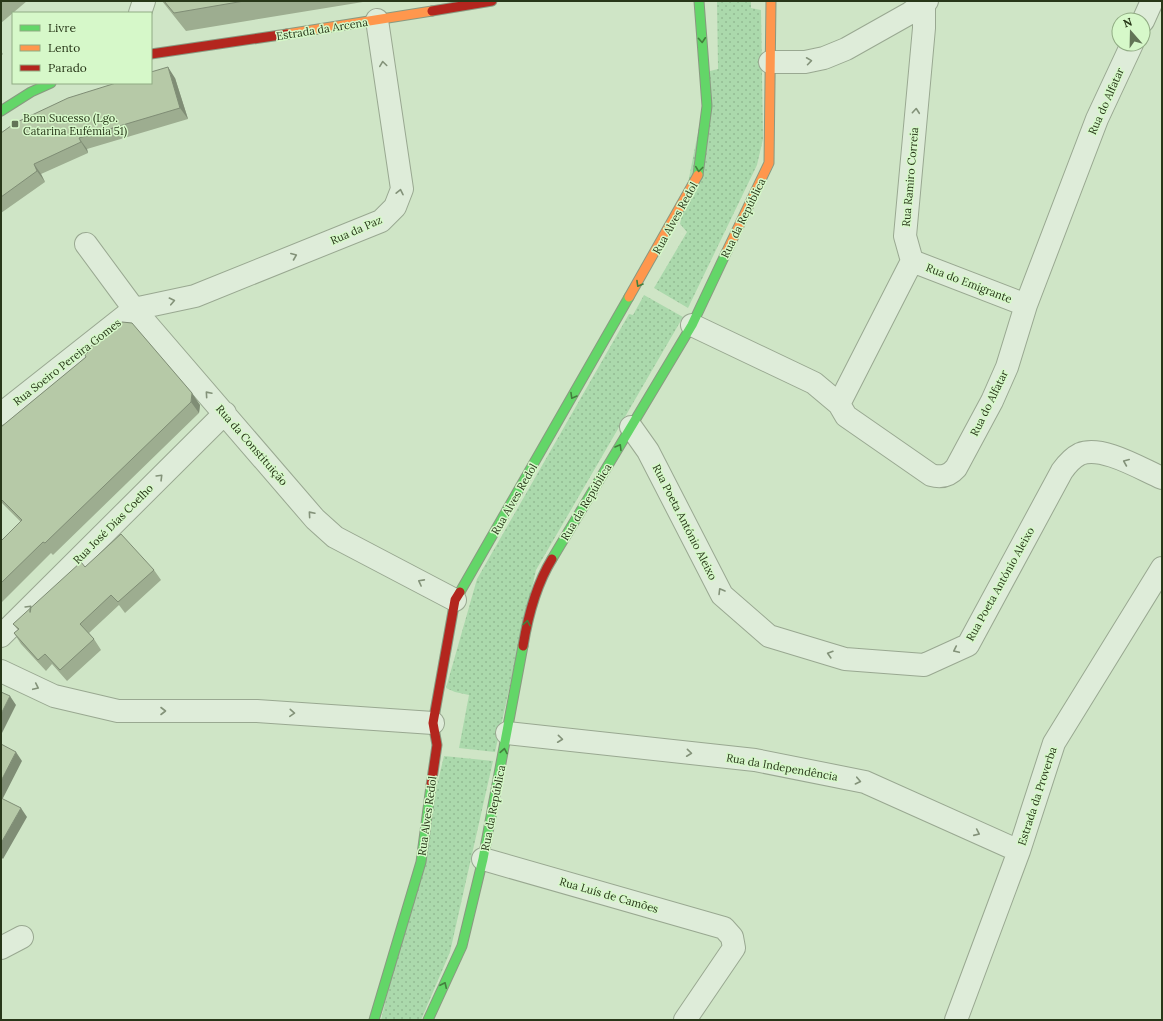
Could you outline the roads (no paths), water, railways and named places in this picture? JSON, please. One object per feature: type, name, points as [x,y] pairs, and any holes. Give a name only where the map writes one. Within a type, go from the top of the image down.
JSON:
[{"type":"street","points":[[140,12],[144,1]]},
{"type":"street","name":"Estrada da Arcena","points":[[152,54],[377,20],[490,1]]},
{"type":"street","name":"Rua Alves Redol","points":[[374,1020],[421,862],[437,745],[432,722],[455,600],[698,178],[707,106],[698,1]]},
{"type":"street","name":"Rua da República","points":[[428,1020],[462,946],[483,859],[528,617],[535,594],[546,568],[692,324],[769,162],[771,1]]},
{"type":"street","points":[[1147,12],[1152,1]]},
{"type":"street","points":[[770,62],[805,62],[824,58],[846,49],[926,2]]},
{"type":"street","name":"Rua Ramiro Correia","points":[[912,261],[905,236],[926,2]]},
{"type":"street","name":"Rua da Paz","points":[[134,309],[195,296],[381,221],[395,206],[402,189],[377,20]]},
{"type":"street","name":"Rua do Alfatar","points":[[692,324],[814,383],[839,404],[846,416],[931,475],[938,477],[951,474],[956,468],[992,401],[1007,367],[1026,305],[1097,119],[1128,52]]},
{"type":"street","points":[[1,111],[31,92],[49,84]]},
{"type":"street","name":"Rua da Constituição","points":[[86,244],[134,309],[315,519],[336,537],[455,600]]},
{"type":"street","points":[[839,404],[912,261]]},
{"type":"street","name":"Rua do Emigrante","points":[[912,261],[1026,305]]},
{"type":"street","name":"Rua Soeiro Pereira Gomes","points":[[1,414],[134,309]]},
{"type":"street","name":"Rua José Dias Coelho","points":[[1,636],[225,413]]},
{"type":"street","name":"Rua Poeta António Aleixo","points":[[631,427],[648,451],[722,595],[770,636],[845,659],[924,665],[968,644],[1062,471],[1072,459],[1081,454],[1092,452],[1104,453],[1162,478]]},
{"type":"street","name":"Estrada da Proverba","points":[[956,1020],[1019,852],[1054,743],[1162,568]]},
{"type":"street","points":[[1,671],[54,696],[118,711],[257,710],[432,722]]},
{"type":"street","name":"Rua da Independência","points":[[507,733],[755,760],[865,782],[1019,852]]},
{"type":"street","name":"Rua Luís de Camões","points":[[483,859],[724,928],[732,937],[734,948],[685,1020]]},
{"type":"street","points":[[1,948],[22,937]]},
{"type":"place","name":"Bom Sucesso (Lgo. Catarina Eufémia 51)","points":[[15,124]]}]
